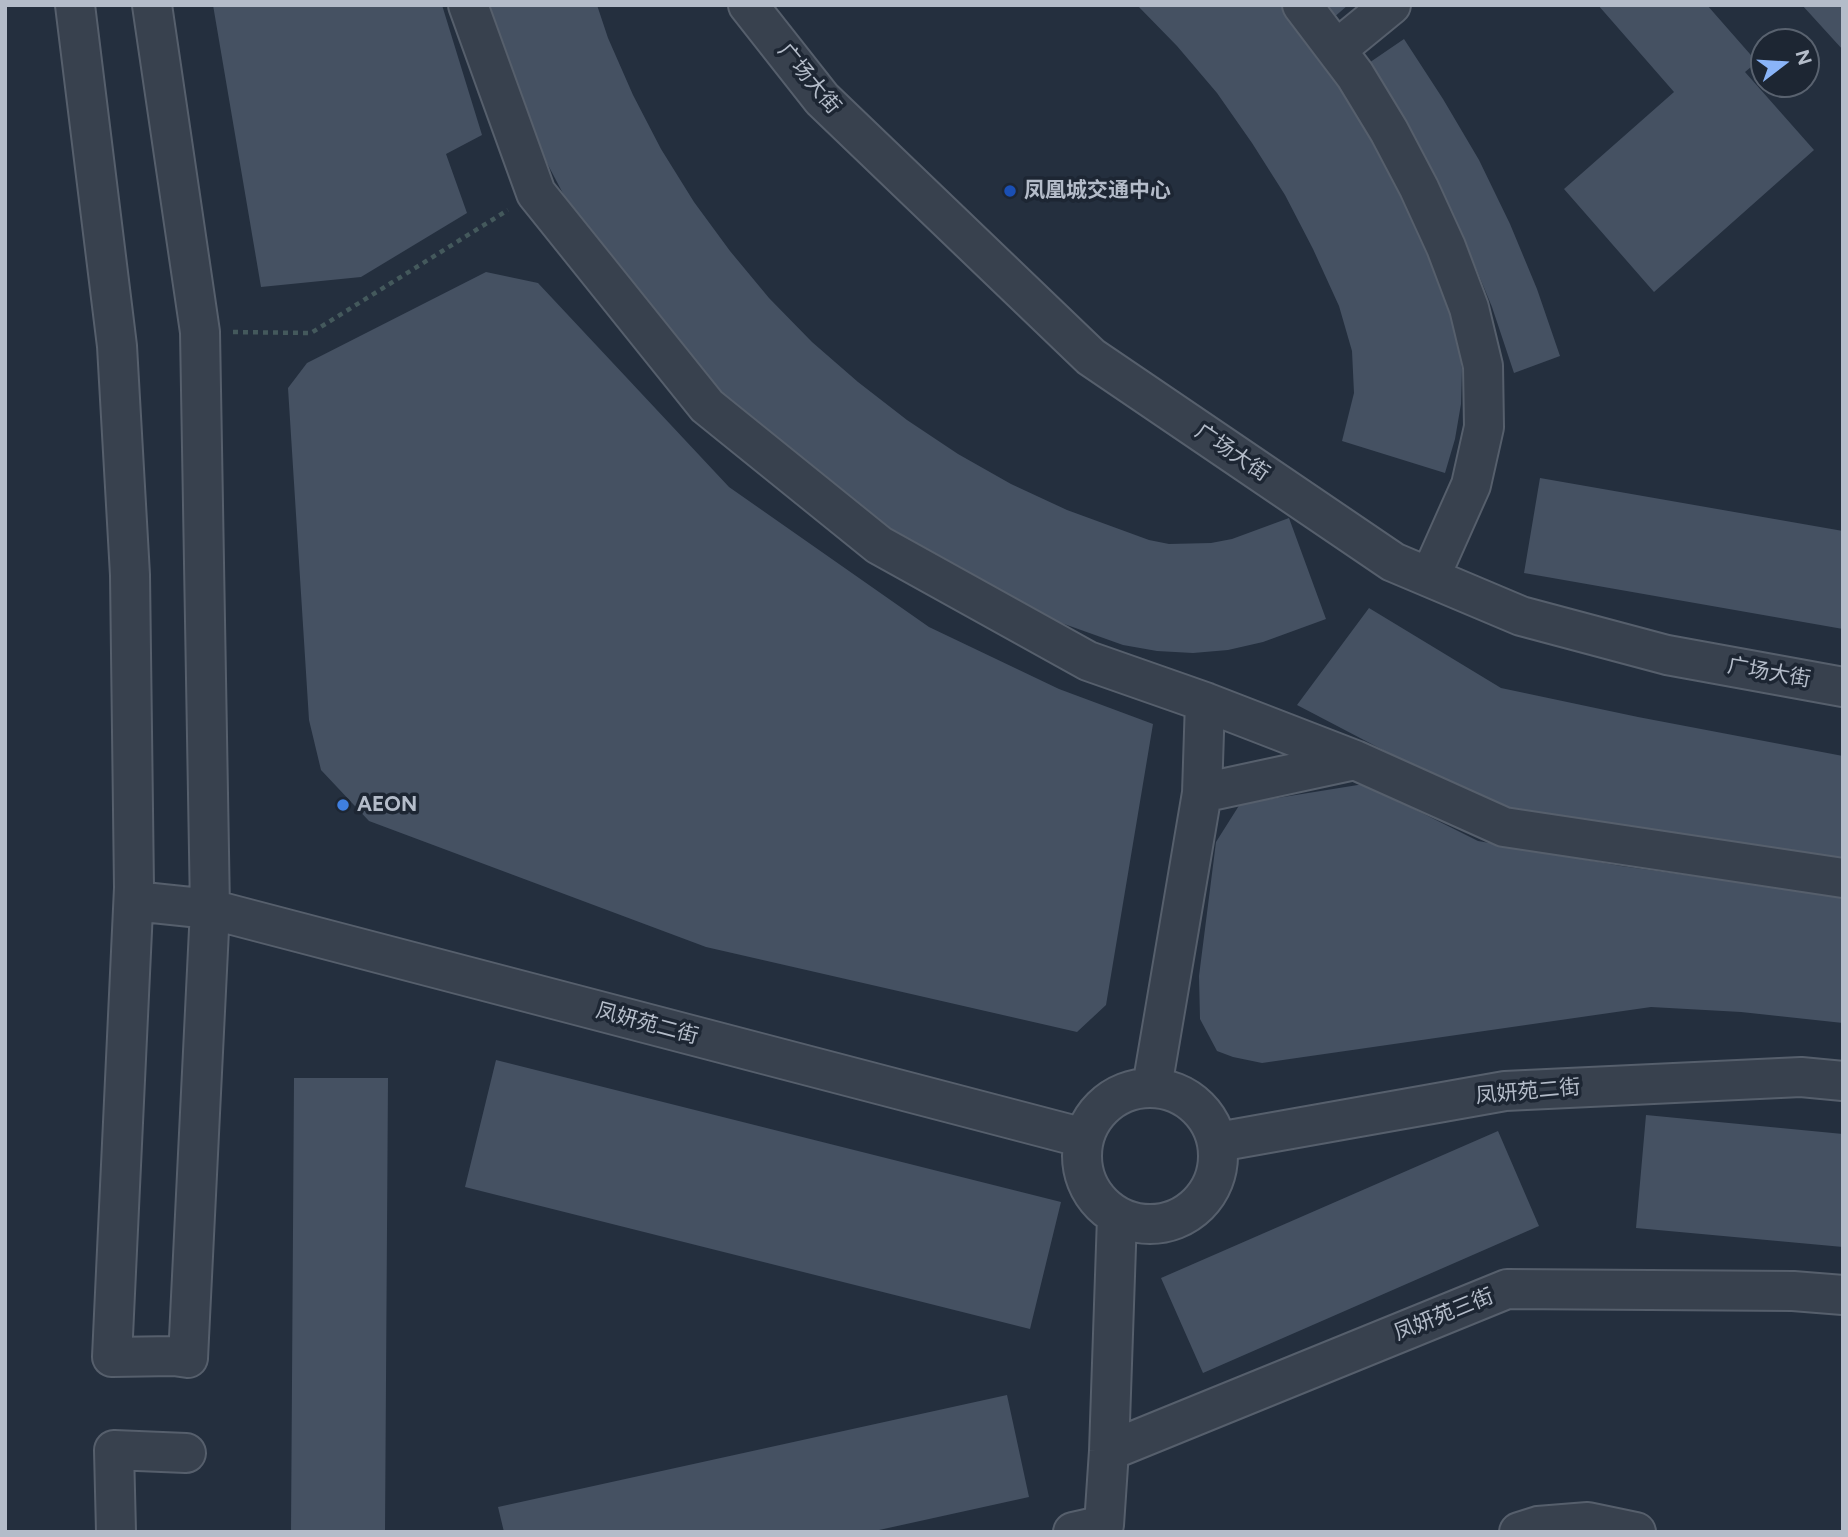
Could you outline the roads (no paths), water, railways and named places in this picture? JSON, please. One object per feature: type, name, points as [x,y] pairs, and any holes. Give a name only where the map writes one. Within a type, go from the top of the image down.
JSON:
[{"type":"street","points":[[75,5],[117,346],[130,575],[134,901],[112,1357],[188,1358],[210,909],[200,331],[152,5]]},
{"type":"street","points":[[468,5],[536,193],[707,406],[879,545],[1088,661],[1205,702],[1355,760],[1504,827],[1843,878]]},
{"type":"street","name":"广场大街","points":[[748,5],[822,99],[1091,357],[1392,562],[1521,616],[1667,655],[1843,687]]},
{"type":"street","points":[[1302,5],[1336,50],[1388,131],[1419,188],[1446,247],[1469,308],[1483,366],[1484,426],[1471,485],[1430,578]]},
{"type":"street","points":[[1336,50],[1391,5]]},
{"type":"street","points":[[1152,1087],[1202,793],[1205,702]]},
{"type":"street","points":[[1202,793],[1355,760]]},
{"type":"street","name":"凤妍苑二街","points":[[134,901],[210,909],[1084,1138]]},
{"type":"street","name":"凤妍苑二街","points":[[1218,1142],[1505,1091],[1801,1077],[1843,1081]]},
{"type":"street","points":[[1152,1087],[1175,1092],[1194,1103],[1209,1121],[1218,1142],[1219,1164],[1213,1186],[1200,1205],[1181,1218],[1160,1225],[1138,1224],[1117,1217],[1099,1203],[1087,1183],[1082,1161],[1084,1138],[1093,1118],[1109,1101],[1129,1090],[1152,1087]]},
{"type":"street","points":[[1073,1532],[1104,1525],[1117,1217]]},
{"type":"street","name":"凤妍苑三街","points":[[1109,1451],[1507,1289],[1793,1292],[1843,1295]]},
{"type":"street","points":[[116,1532],[114,1450],[186,1453]]},
{"type":"street","points":[[1519,1532],[1538,1525],[1588,1522],[1636,1532]]},
{"type":"place","name":"凤凰城交通中心","points":[[1010,191]]},
{"type":"place","name":"AEON","points":[[343,805]]}]
